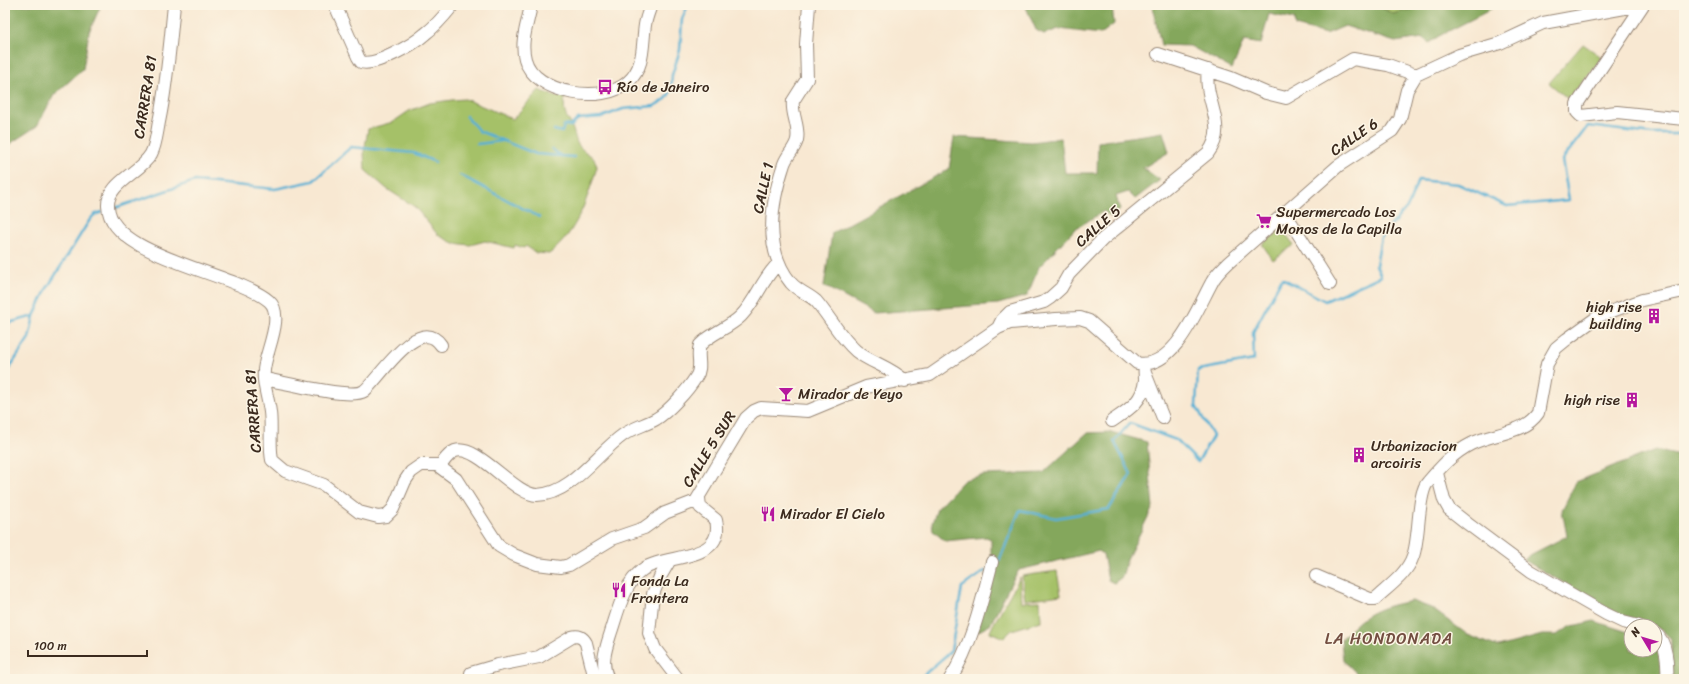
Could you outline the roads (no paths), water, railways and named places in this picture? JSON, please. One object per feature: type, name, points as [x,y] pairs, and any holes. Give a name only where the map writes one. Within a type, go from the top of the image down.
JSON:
[{"type":"street","name":"CARRERA 81","points":[[174,5],[163,104],[153,148],[145,162],[133,174],[121,182],[111,193],[108,199],[108,211],[116,228],[133,241],[181,264],[253,290],[270,302],[275,309],[276,317],[264,366],[264,379],[270,412],[272,460],[285,471],[324,485],[366,515],[378,518],[386,516],[395,506],[405,481],[411,472],[421,465],[434,464],[440,466]]},
{"type":"street","points":[[335,5],[358,57],[361,62],[365,63],[376,61],[424,35],[453,5]]},
{"type":"street","points":[[531,5],[523,43],[525,60],[536,76],[561,90],[592,94],[607,93],[620,88],[628,82],[637,70],[642,56],[645,24],[652,5]]},
{"type":"street","name":"CALLE 1","points":[[809,5],[806,44],[807,79],[794,98],[793,104],[797,140],[784,164],[773,213],[772,241],[779,263],[792,285],[815,301],[842,336],[857,351],[905,381]]},
{"type":"street","points":[[1158,54],[1208,70],[1266,93],[1286,98],[1353,59],[1388,65],[1416,74],[1459,56],[1500,43],[1543,23],[1642,5]]},
{"type":"street","points":[[1642,5],[1577,104],[1576,110],[1581,116],[1617,112],[1684,120]]},
{"type":"street","name":"CALLE 5","points":[[998,328],[1002,320],[1010,312],[1044,302],[1055,293],[1069,274],[1103,239],[1132,217],[1182,172],[1199,162],[1213,146],[1218,126],[1207,85],[1208,70]]},
{"type":"street","name":"CALLE 6","points":[[1144,367],[1164,355],[1183,335],[1194,319],[1212,280],[1219,271],[1338,166],[1392,131],[1400,119],[1407,90],[1416,74]]},
{"type":"street","points":[[1285,213],[1330,284]]},
{"type":"street","points":[[440,466],[451,454],[465,451],[493,468],[523,491],[529,494],[538,495],[554,490],[575,479],[620,438],[661,415],[682,394],[699,372],[700,345],[741,316],[753,301],[765,278],[779,263]]},
{"type":"street","points":[[1316,576],[1370,599],[1375,599],[1405,571],[1413,556],[1420,523],[1422,492],[1426,483],[1438,473],[1455,454],[1471,444],[1526,425],[1534,419],[1538,412],[1547,364],[1556,348],[1599,316],[1642,300],[1684,291]]},
{"type":"street","points":[[998,328],[1024,321],[1080,318],[1089,321],[1144,367],[1163,418]]},
{"type":"street","name":"CALLE 5 SUR","points":[[440,466],[454,476],[460,484],[500,546],[514,555],[537,564],[554,567],[569,565],[612,540],[644,528],[665,513],[694,502],[699,498],[746,418],[754,411],[767,408],[808,411],[861,388],[905,381],[935,373],[998,328]]},
{"type":"street","points":[[264,379],[327,392],[352,394],[364,391],[403,348],[419,339],[427,337],[434,338],[441,345]]},
{"type":"street","points":[[1112,421],[1138,401],[1144,387],[1144,367]]},
{"type":"street","points":[[1438,473],[1444,500],[1449,509],[1531,571],[1606,614],[1623,622]]},
{"type":"street","points":[[608,679],[604,666],[604,658],[617,614],[628,588],[644,569],[653,564],[701,552],[709,547],[714,540],[717,532],[716,520],[700,507],[699,498]]},
{"type":"street","points":[[670,560],[660,577],[653,594],[649,633],[654,649],[678,679]]},
{"type":"street","points":[[950,679],[967,645],[992,562]]},
{"type":"street","points":[[471,673],[498,665],[539,657],[572,637],[577,636],[582,638],[586,643],[595,679]]},
{"type":"street","points":[[1663,646],[1668,666],[1667,679]]},
{"type":"waterway","points":[[554,130],[562,132],[564,125],[571,126],[578,119],[602,117],[623,109],[654,106],[666,99],[671,91],[672,75],[680,50],[682,19],[688,5]]},
{"type":"waterway","points":[[466,116],[479,131],[536,154],[574,157]]},
{"type":"waterway","points":[[995,563],[1000,559],[1020,510],[1056,518],[1109,509],[1131,474],[1114,441],[1130,423],[1176,440],[1198,462],[1213,436],[1196,406],[1198,370],[1254,360],[1253,332],[1282,278],[1325,301],[1381,276],[1376,265],[1381,237],[1408,206],[1418,180],[1458,184],[1507,206],[1569,200],[1562,160],[1588,126],[1652,134],[1684,134]]},
{"type":"waterway","points":[[477,144],[502,141]]},
{"type":"waterway","points":[[115,208],[195,181],[275,189],[313,181],[351,147],[414,153],[435,162]]},
{"type":"waterway","points":[[552,149],[561,156]]},
{"type":"waterway","points":[[460,175],[539,217]]},
{"type":"waterway","points":[[5,324],[34,316],[46,290],[89,221],[94,215],[102,212]]},
{"type":"waterway","points":[[5,375],[29,338],[34,316]]},
{"type":"waterway","points":[[919,679],[951,651],[962,587],[985,571]]},
{"type":"place","name":"Río de Janeiro","points":[[605,87]]},
{"type":"place","name":"Supermercado Los Monos de la Capilla","points":[[1264,221]]},
{"type":"place","name":"high rise building","points":[[1654,316]]},
{"type":"place","name":"Mirador de Yeyo","points":[[786,394]]},
{"type":"place","name":"high rise","points":[[1632,400]]},
{"type":"place","name":"Urbanizacion arcoiris","points":[[1359,455]]},
{"type":"place","name":"Mirador El Cielo","points":[[768,514]]},
{"type":"place","name":"Fonda La Frontera","points":[[619,590]]},
{"type":"district","name":"LA HONDONADA","points":[[1389,638]]}]
